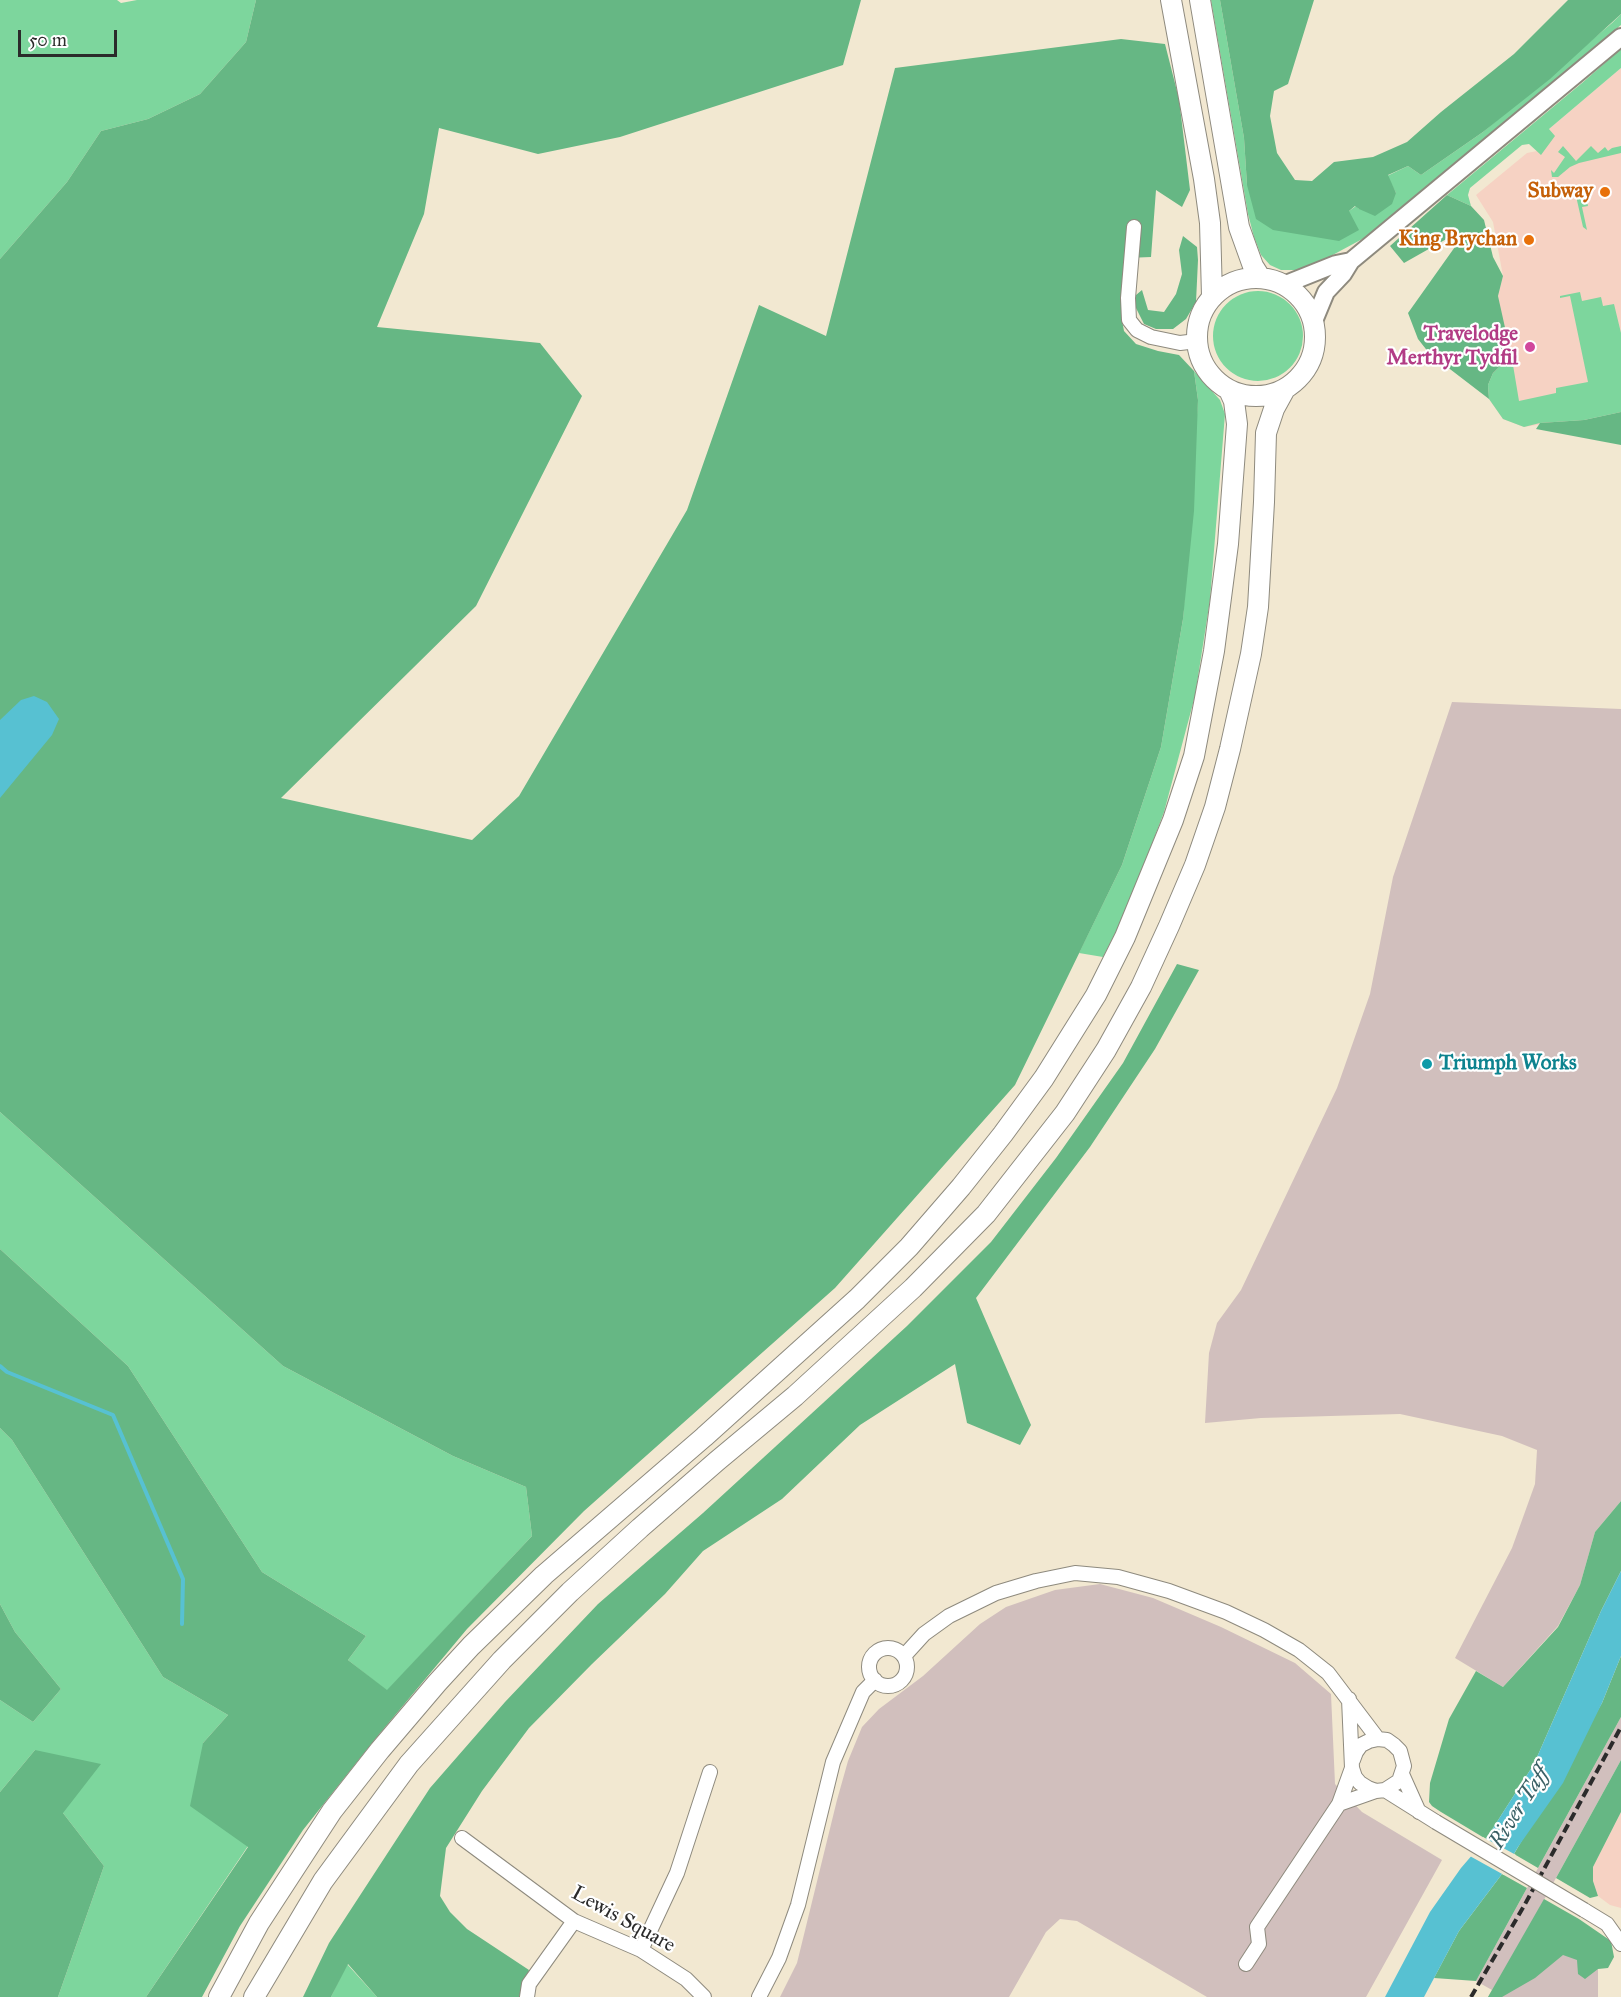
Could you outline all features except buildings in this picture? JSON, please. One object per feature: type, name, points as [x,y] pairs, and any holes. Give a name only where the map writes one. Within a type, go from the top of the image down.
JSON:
[{"type":"highway","points":[[1170,0],[1204,179],[1210,223],[1212,296]]},
{"type":"highway","points":[[1200,0],[1239,227],[1253,266],[1260,277]]},
{"type":"highway","points":[[1260,277],[1286,284],[1305,301],[1314,321],[1316,343],[1310,363],[1299,379],[1285,389],[1267,396],[1248,396],[1229,390],[1214,379],[1202,361],[1197,341],[1197,328],[1204,307],[1212,296],[1231,282],[1260,277]]},
{"type":"highway","points":[[254,1997],[323,1881],[356,1836],[409,1764],[502,1660],[570,1592],[640,1528],[867,1332],[987,1214],[1065,1113],[1106,1050],[1141,987],[1169,926],[1195,865],[1215,807],[1251,654],[1258,607],[1266,433],[1274,409],[1285,389]]},
{"type":"highway","points":[[219,1997],[259,1923],[332,1811],[437,1683],[471,1646],[544,1575],[704,1437],[857,1299],[909,1247],[961,1187],[1044,1078],[1096,995],[1125,937],[1161,850],[1194,756],[1214,651],[1228,544],[1238,424],[1234,401],[1229,390]]},
{"type":"main road","points":[[1314,321],[1326,292],[1343,274],[1351,261],[1621,37]]},
{"type":"main road","points":[[1286,284],[1335,264],[1351,261]]},
{"type":"street","points":[[1134,227],[1128,298],[1129,320],[1137,330],[1151,337],[1180,343],[1197,341]]},
{"type":"street","points":[[904,1656],[924,1634],[950,1616],[996,1593],[1036,1581],[1075,1573],[1118,1577],[1169,1591],[1226,1612],[1299,1650],[1328,1673],[1378,1739],[1394,1745],[1400,1752],[1404,1766],[1399,1781],[1339,1804]]},
{"type":"street","points":[[882,1649],[894,1649],[904,1656],[906,1674],[899,1682],[886,1686],[875,1680],[869,1669],[876,1652],[882,1649]]},
{"type":"street","points":[[759,1997],[779,1958],[798,1905],[833,1761],[863,1692],[875,1680]]},
{"type":"street","points":[[1348,1699],[1352,1764],[1355,1777],[1360,1784],[1380,1790],[1584,1910],[1606,1924],[1621,1944]]},
{"type":"street","points":[[1246,1964],[1259,1944],[1257,1927],[1339,1804],[1361,1745],[1378,1739]]},
{"type":"street","points":[[641,1950],[678,1873],[710,1772]]},
{"type":"street","points":[[1402,1774],[1419,1812]]},
{"type":"street","name":"Lewis Square","points":[[462,1838],[574,1921],[641,1950],[686,1979],[704,1997]]},
{"type":"street","points":[[527,1997],[529,1984],[574,1921]]},
{"type":"street","points":[[1606,1924],[1621,1925]]},
{"type":"shaded area","points":[[1621,68],[1621,412],[1524,427],[1503,419],[1489,399],[1502,317],[1498,296],[1503,276],[1493,222],[1476,195],[1527,153],[1537,151],[1554,136],[1549,129]]},
{"type":"shaded area","points":[[1452,702],[1621,709],[1621,1501],[1595,1532],[1580,1585],[1558,1626],[1503,1687],[1455,1658],[1512,1548],[1535,1484],[1537,1450],[1502,1436],[1400,1414],[1261,1418],[1205,1423],[1209,1353],[1217,1323],[1241,1290],[1337,1088],[1370,994],[1393,877]]},
{"type":"shaded area","points":[[1100,1584],[1153,1598],[1221,1627],[1295,1663],[1331,1694],[1335,1784],[1362,1812],[1442,1860],[1366,1997],[1207,1997],[1077,1921],[1060,1919],[1046,1932],[1009,1997],[780,1997],[797,1963],[837,1800],[848,1761],[862,1727],[879,1709],[923,1676],[980,1624],[1006,1607],[1055,1590]]},
{"type":"shaded area","points":[[1621,1717],[1621,1760],[1540,1907],[1598,1969],[1598,1997],[1488,1997],[1492,1990],[1476,1981]]},
{"type":"shaded area","points":[[1621,1812],[1621,1908],[1610,1905],[1598,1896],[1593,1881],[1593,1867]]},
{"type":"green space","points":[[0,0],[117,0],[121,3],[137,0],[256,0],[246,42],[200,94],[148,119],[101,131],[67,182],[0,259]]},
{"type":"green space","points":[[256,0],[861,0],[843,65],[620,137],[538,154],[439,128],[424,214],[377,327],[540,343],[582,396],[476,606],[281,798],[472,840],[519,796],[687,510],[759,305],[826,336],[895,68],[1121,39],[1165,44],[1179,99],[1190,190],[1182,207],[1156,190],[1151,257],[1126,258],[1121,315],[1124,331],[1136,344],[1179,355],[1194,371],[1198,400],[1194,511],[1183,619],[1161,747],[1122,865],[1015,1085],[835,1288],[584,1511],[467,1629],[303,1830],[240,1926],[202,1997],[146,1997],[248,1847],[190,1806],[203,1743],[228,1715],[163,1677],[12,1440],[0,1428],[0,1249],[128,1366],[262,1572],[366,1636],[348,1660],[387,1690],[532,1536],[526,1487],[453,1456],[283,1366],[0,1112],[0,259],[67,182],[101,131],[148,119],[200,94],[246,42]]},
{"type":"green space","points":[[1211,0],[1220,0],[1244,138],[1247,185],[1349,211],[1356,206],[1359,209],[1396,193],[1387,176],[1408,166],[1421,175],[1483,132],[1621,14],[1621,25],[1366,237],[1316,264],[1297,270],[1281,270],[1270,265],[1261,255],[1248,214]]},
{"type":"green space","points":[[1220,0],[1314,0],[1288,84],[1274,91],[1270,116],[1277,153],[1295,180],[1312,181],[1334,162],[1373,157],[1407,142],[1514,54],[1568,0],[1621,0],[1621,14],[1550,79],[1483,132],[1421,175],[1408,166],[1388,175],[1396,193],[1392,204],[1375,216],[1355,206],[1349,211],[1359,230],[1339,241],[1273,230],[1256,219],[1247,185],[1244,138]]},
{"type":"green space","points":[[1621,49],[1621,68],[1549,129],[1555,136],[1541,155],[1529,144],[1522,145],[1470,188],[1468,195],[1471,206],[1447,195],[1582,83]]},
{"type":"green space","points":[[1563,146],[1576,161],[1591,146],[1598,153],[1605,147],[1608,151],[1621,146],[1621,153],[1579,163],[1558,177],[1552,177],[1551,170],[1554,173],[1565,157],[1558,152]]},
{"type":"green space","points":[[1583,185],[1588,206],[1582,207],[1587,230],[1583,227],[1576,196]]},
{"type":"green space","points":[[1447,195],[1471,206],[1484,220],[1493,257],[1503,276],[1498,296],[1512,359],[1504,362],[1493,373],[1488,385],[1489,399],[1429,353],[1418,339],[1408,313],[1457,244],[1455,240],[1450,237],[1404,263],[1390,246]]},
{"type":"green space","points":[[1183,236],[1197,247],[1196,302],[1186,319],[1173,329],[1156,329],[1144,324],[1136,308],[1136,295],[1142,290],[1148,310],[1164,312],[1176,294],[1182,274],[1179,250]]},
{"type":"green space","points":[[1258,291],[1275,294],[1290,304],[1300,319],[1303,336],[1300,353],[1290,368],[1275,378],[1258,381],[1241,378],[1226,368],[1216,353],[1213,336],[1216,319],[1226,304],[1241,294]]},
{"type":"green space","points":[[1580,292],[1582,301],[1601,297],[1603,306],[1614,304],[1621,333],[1621,412],[1584,420],[1540,423],[1524,427],[1503,419],[1489,399],[1488,385],[1493,373],[1504,362],[1512,359],[1519,401],[1556,393],[1556,388],[1588,382],[1570,296],[1560,298],[1560,296]]},
{"type":"green space","points":[[1194,371],[1220,400],[1225,414],[1210,600],[1195,696],[1164,812],[1127,910],[1103,957],[1079,953],[1122,865],[1161,747],[1183,619],[1198,400]]},
{"type":"green space","points":[[1621,412],[1621,445],[1536,429],[1540,423],[1584,420]]},
{"type":"green space","points":[[1177,964],[1199,970],[1155,1049],[1090,1147],[976,1298],[1031,1425],[1020,1445],[967,1423],[955,1364],[860,1425],[782,1499],[703,1551],[665,1594],[529,1728],[482,1791],[446,1848],[440,1896],[450,1912],[467,1929],[529,1970],[519,1997],[377,1997],[348,1964],[331,1997],[303,1997],[329,1943],[430,1788],[505,1702],[598,1604],[703,1513],[907,1326],[991,1242],[1056,1158],[1123,1063]]},
{"type":"green space","points":[[0,1112],[283,1366],[453,1456],[526,1487],[532,1536],[387,1691],[348,1660],[366,1636],[262,1572],[128,1366],[0,1249]]},
{"type":"green space","points":[[0,1428],[12,1440],[163,1677],[228,1715],[203,1743],[248,1846],[146,1997],[58,1997],[104,1866],[63,1813],[35,1750],[0,1792],[0,1700],[33,1722],[61,1689],[15,1632],[0,1604]]},
{"type":"green space","points":[[1621,1501],[1621,1571],[1534,1764],[1486,1839],[1441,1812],[1429,1802],[1430,1783],[1449,1719],[1476,1671],[1503,1687],[1558,1627],[1580,1585],[1595,1532]]},
{"type":"green space","points":[[0,1604],[15,1632],[61,1689],[33,1722],[0,1700]]},
{"type":"green space","points":[[1621,1656],[1621,1717],[1538,1868],[1514,1854],[1602,1703]]},
{"type":"green space","points":[[35,1750],[101,1764],[63,1813],[104,1866],[58,1997],[0,1997],[0,1792]]},
{"type":"green space","points":[[1621,1760],[1621,1812],[1593,1867],[1593,1881],[1598,1896],[1590,1898],[1556,1878]]},
{"type":"green space","points":[[1502,1874],[1527,1888],[1476,1981],[1434,1978],[1459,1931]]},
{"type":"green space","points":[[1544,1899],[1611,1941],[1614,1957],[1608,1968],[1598,1969],[1585,1979],[1578,1974],[1577,1960],[1563,1955],[1535,1978],[1502,1997],[1488,1997]]},
{"type":"green space","points":[[347,1964],[377,1997],[331,1997]]},
{"type":"water","points":[[34,696],[47,702],[59,719],[52,735],[0,798],[0,720],[21,700]]},
{"type":"water","name":"River Taff","points":[[1621,1571],[1621,1656],[1602,1703],[1563,1783],[1502,1874],[1459,1931],[1424,1997],[1385,1997],[1430,1912],[1461,1868],[1486,1839],[1534,1764]]},
{"type":"pier","points":[[1483,1837],[1516,1855],[1504,1875],[1468,1855]]},
{"type":"waterway","points":[[0,1366],[7,1372],[113,1415],[183,1579],[182,1624]]},
{"type":"railway","points":[[1471,1997],[1524,1906],[1621,1727]]},
{"type":"place","name":"Subway","points":[[1605,192]]},
{"type":"place","name":"King Brychan","points":[[1529,240]]},
{"type":"place","name":"Travelodge Merthyr Tydfil","points":[[1530,347]]},
{"type":"place","name":"Triumph Works","points":[[1427,1064]]}]
